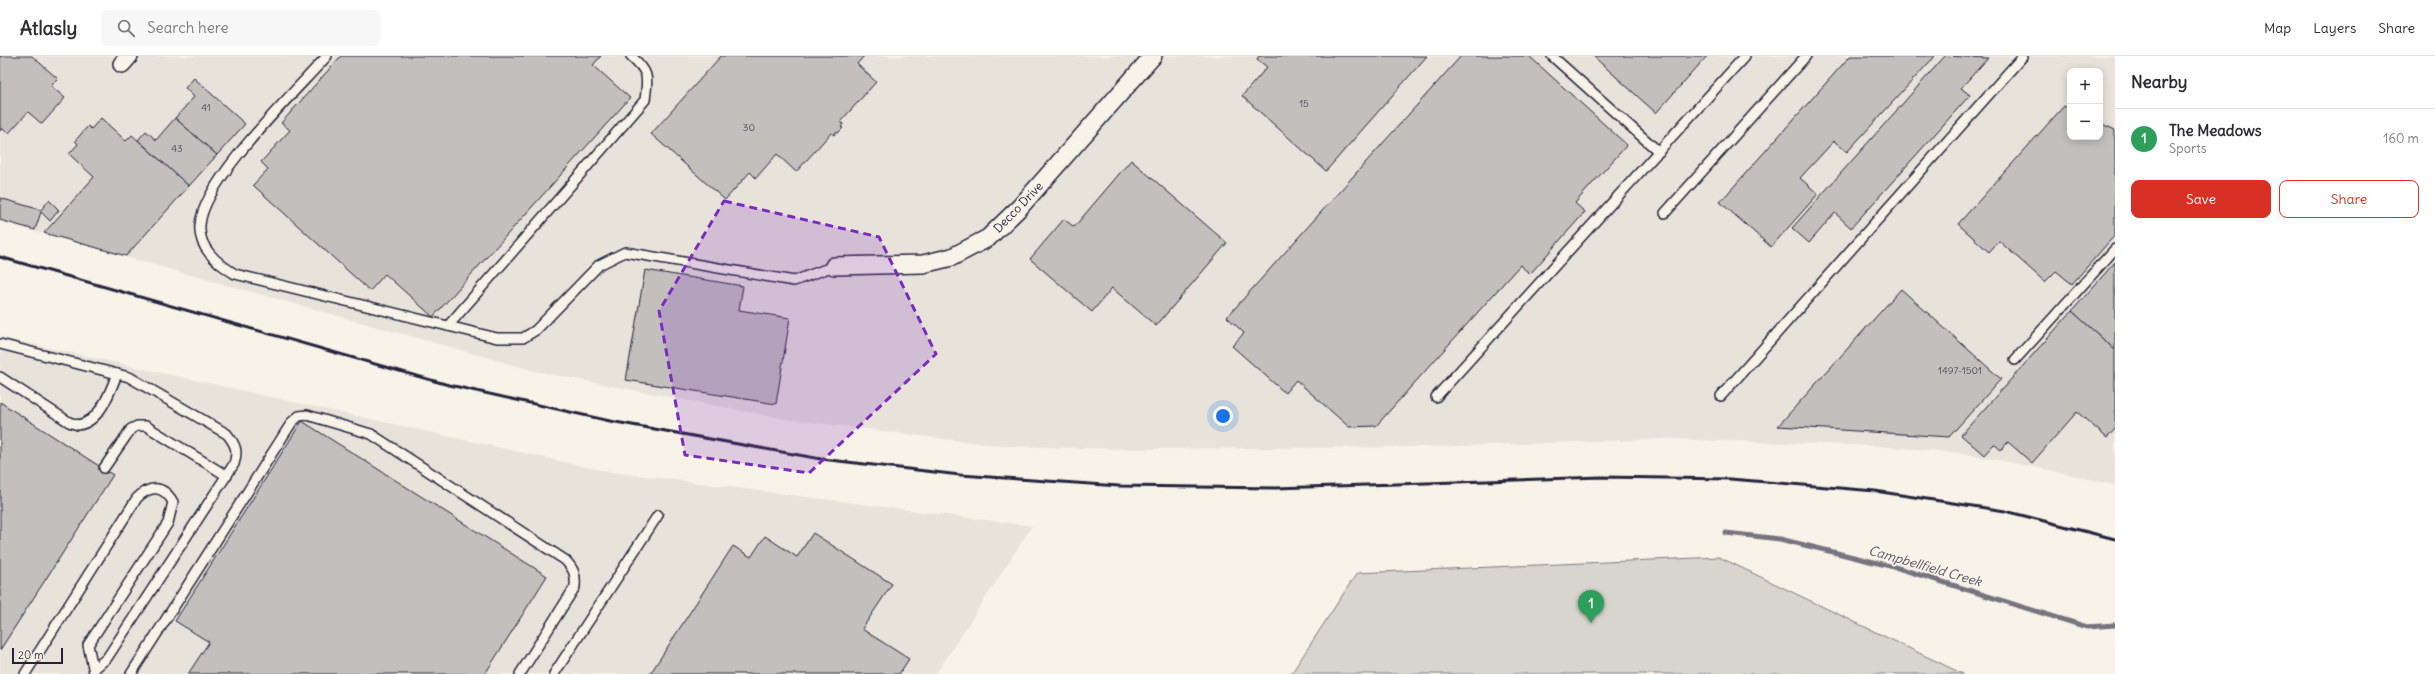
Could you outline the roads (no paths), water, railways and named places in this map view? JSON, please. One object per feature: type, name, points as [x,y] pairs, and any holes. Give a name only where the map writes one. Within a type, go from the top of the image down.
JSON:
[{"type":"street","name":"Decco Drive","points":[[834,266],[923,264],[952,257],[988,238],[1020,207],[1154,56]]},
{"type":"lane","points":[[327,56],[227,167],[205,202],[200,225],[203,243],[217,263],[235,274],[497,338],[523,338],[536,330],[599,265],[625,252],[794,281],[834,266]]},
{"type":"lane","points":[[448,326],[645,100],[648,79],[645,69],[631,56]]},
{"type":"lane","points":[[1552,56],[1659,152]]},
{"type":"lane","points":[[1436,398],[1745,56]]},
{"type":"lane","points":[[1665,213],[1806,56]]},
{"type":"lane","points":[[1721,396],[2023,56]]},
{"type":"lane","points":[[2015,360],[2115,249]]},
{"type":"lane","points":[[0,344],[139,381],[227,434],[234,443],[238,454],[227,476],[107,658],[94,669],[94,673]]},
{"type":"lane","points":[[0,377],[69,422],[78,425],[92,420],[111,389],[117,374]]},
{"type":"lane","points":[[131,674],[292,422],[299,416],[308,415],[371,434],[565,560],[572,568],[575,577],[575,587],[520,674]]},
{"type":"lane","points":[[104,468],[131,430],[137,426],[146,426],[227,476]]},
{"type":"lane","points":[[25,674],[137,498],[145,490],[153,487],[160,489],[169,495],[172,502],[168,523],[88,645],[94,673]]},
{"type":"lane","points":[[554,674],[658,515]]},
{"type":"waterway","name":"Campbellfield Creek","points":[[1726,533],[1780,539],[1898,568],[2087,627],[2115,625]]},
{"type":"railway","points":[[0,257],[445,384],[610,421],[821,459],[960,475],[1119,486],[1276,488],[1602,477],[1730,479],[1875,491],[2005,511],[2115,539]]},
{"type":"place","name":"The Meadows","points":[[1591,623]]}]
